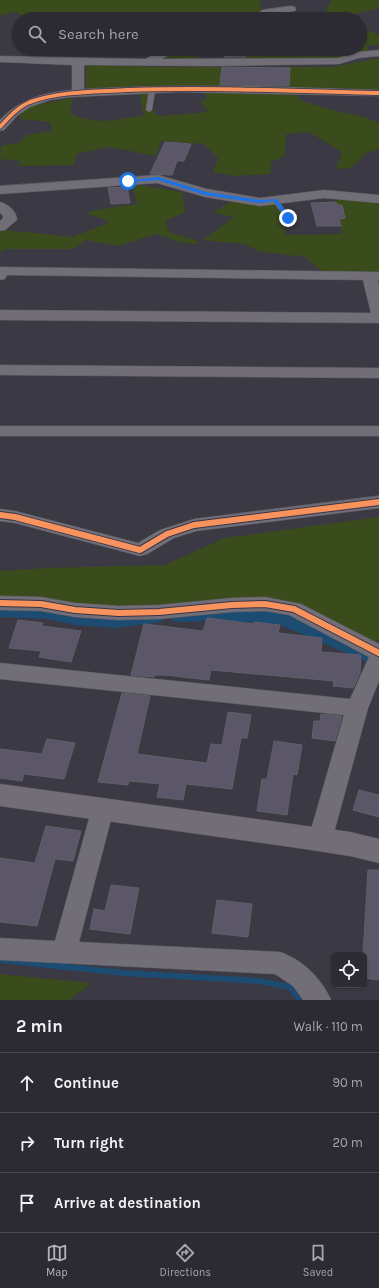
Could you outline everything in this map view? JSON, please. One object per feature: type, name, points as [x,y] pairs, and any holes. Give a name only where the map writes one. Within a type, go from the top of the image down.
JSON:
[{"type":"street","points":[[266,12],[291,9]]},
{"type":"street","points":[[367,54],[379,53]]},
{"type":"street","points":[[146,62],[159,56]]},
{"type":"street","points":[[0,58],[78,62],[146,62],[162,64],[339,61],[355,56]]},
{"type":"street","points":[[78,62],[78,93]]},
{"type":"street","points":[[0,127],[18,109],[30,102],[78,93],[152,90],[379,93]]},
{"type":"street","points":[[0,190],[158,179],[205,193],[260,202],[324,194],[379,199]]},
{"type":"street","points":[[0,206],[10,215],[10,220],[0,227]]},
{"type":"street","points":[[0,276],[1,271],[374,275],[379,317],[0,315]]},
{"type":"street","points":[[0,370],[379,373]]},
{"type":"street","points":[[0,430],[379,431]]},
{"type":"street","points":[[0,515],[15,517],[140,550],[167,534],[194,525],[379,502]]},
{"type":"street","points":[[0,603],[41,604],[75,610],[119,613],[159,612],[232,605],[265,604],[294,609],[378,661],[357,708],[320,840]]},
{"type":"street","points":[[0,671],[357,708]]},
{"type":"street","points":[[0,794],[350,844],[379,851]]},
{"type":"street","points":[[64,952],[103,808]]},
{"type":"street","points":[[0,949],[280,963],[302,978],[318,1000]]},
{"type":"lane","points":[[149,110],[152,90]]},
{"type":"lane","points":[[275,200],[288,218]]},
{"type":"green space","points":[[0,0],[260,0],[261,11],[12,12],[0,16]]},
{"type":"green space","points":[[332,0],[379,0],[379,8],[363,12],[325,12]]},
{"type":"green space","points":[[367,30],[379,35],[379,46],[367,45]]},
{"type":"green space","points":[[163,56],[198,57],[185,60],[154,60]]},
{"type":"green space","points":[[246,56],[359,56],[341,60],[247,62]]},
{"type":"green space","points":[[379,58],[379,91],[86,89],[86,65],[169,67],[333,67]]},
{"type":"green space","points":[[294,92],[302,101],[364,117],[379,123],[379,149],[366,153],[351,168],[336,169],[342,152],[309,132],[286,134],[285,156],[271,162],[270,174],[234,176],[213,172],[218,158],[204,144],[161,141],[156,156],[109,147],[76,154],[74,165],[18,166],[20,161],[0,159],[1,146],[20,142],[27,135],[52,131],[50,122],[20,119],[19,114],[35,105],[73,98],[70,113],[89,120],[107,121],[144,115],[139,93],[150,94],[154,113],[160,116],[208,112],[201,102],[207,98],[205,93]]},
{"type":"green space","points":[[132,184],[182,192],[185,212],[165,221],[169,232],[198,241],[200,244],[183,243],[156,234],[119,246],[86,240],[73,249],[7,249],[0,252],[0,233],[4,230],[73,237],[110,222],[86,213],[101,209],[137,204]]},
{"type":"green space","points":[[335,195],[379,204],[379,276],[326,275],[305,257],[261,252],[244,244],[203,240],[234,217],[213,213],[232,201],[259,206],[279,203],[286,235],[342,234]]},
{"type":"green space","points":[[379,517],[379,639],[369,647],[276,606],[133,613],[0,603],[0,571],[45,568],[165,565],[224,538]]},
{"type":"green space","points":[[0,974],[92,983],[69,1000],[0,1000]]},
{"type":"building","points":[[246,56],[246,57],[224,57]]},
{"type":"building","points":[[222,67],[290,68],[289,86],[220,85]]},
{"type":"building","points":[[165,142],[191,144],[184,161],[177,161],[172,175],[150,174]]},
{"type":"building","points":[[127,187],[130,203],[111,204],[108,188]]},
{"type":"building","points":[[336,202],[337,205],[342,205],[345,218],[339,219],[341,226],[317,226],[311,203]]},
{"type":"building","points":[[207,618],[254,624],[254,622],[280,625],[278,633],[322,638],[321,652],[361,655],[360,673],[353,688],[333,686],[334,681],[211,670],[209,680],[165,675],[155,675],[154,677],[131,675],[144,624],[203,631]]},
{"type":"building","points":[[18,620],[43,623],[42,626],[81,631],[71,662],[39,657],[41,651],[9,648]]},
{"type":"building","points":[[122,693],[150,696],[137,754],[207,763],[211,744],[222,745],[228,712],[251,715],[247,738],[241,738],[232,789],[186,784],[183,800],[157,797],[160,784],[129,781],[128,785],[98,782]]},
{"type":"building","points":[[321,714],[342,716],[335,741],[312,738],[314,721],[320,721]]},
{"type":"building","points":[[47,739],[75,743],[64,779],[24,774],[22,781],[0,778],[0,749],[42,754]]},
{"type":"building","points":[[274,741],[302,745],[297,775],[293,774],[287,815],[257,811],[262,779],[267,779]]},
{"type":"building","points":[[359,790],[379,795],[379,817],[353,810]]},
{"type":"building","points":[[46,826],[81,831],[73,861],[55,859],[37,926],[0,922],[0,858],[35,863]]},
{"type":"building","points":[[368,870],[379,870],[379,980],[367,978],[367,952],[363,952]]},
{"type":"building","points":[[111,885],[139,888],[130,934],[90,929],[94,909],[105,911]]},
{"type":"building","points":[[217,900],[252,904],[248,937],[212,933]]},
{"type":"waterway","points":[[0,610],[47,612],[75,618],[116,621],[154,617]]},
{"type":"waterway","points":[[179,615],[221,614],[281,617],[379,660]]},
{"type":"waterway","points":[[0,960],[124,973],[259,981],[290,987],[300,1000]]},
{"type":"cycle path","points":[[0,127],[14,113],[26,104],[41,99],[71,94],[178,89],[245,89],[379,93]]},
{"type":"cycle path","points":[[0,515],[15,517],[140,550],[167,534],[194,525],[379,502]]},
{"type":"cycle path","points":[[0,603],[41,604],[75,610],[119,613],[159,612],[232,605],[265,604],[294,609],[379,653]]},
{"type":"route","points":[[128,181],[158,179],[205,193],[260,202],[275,200],[288,218]]}]
